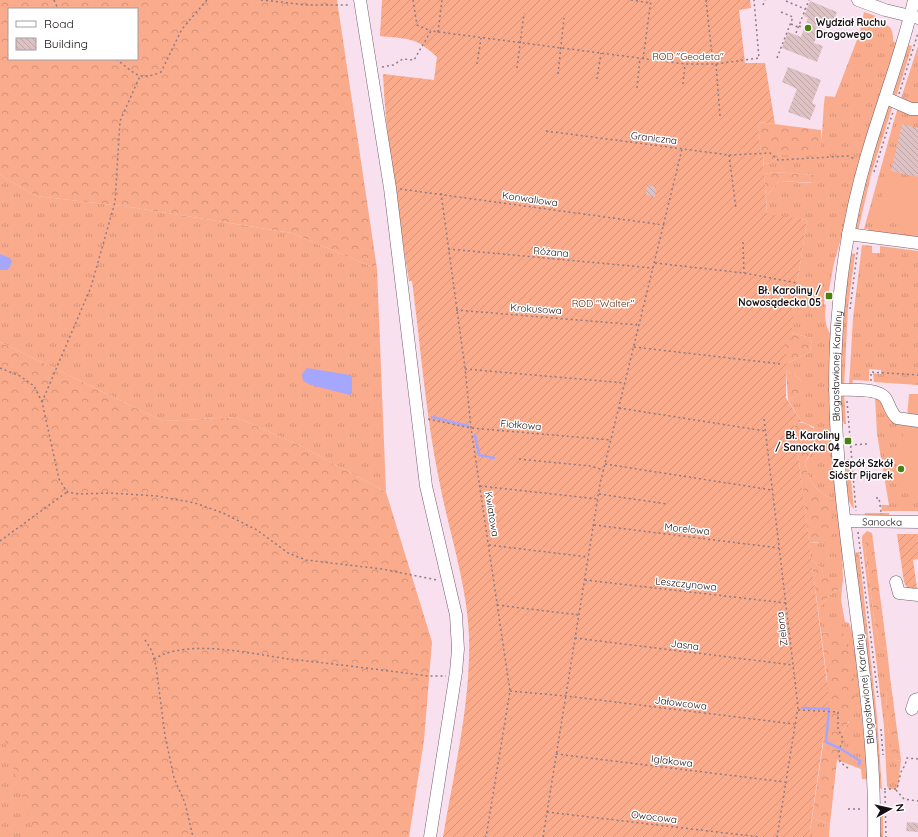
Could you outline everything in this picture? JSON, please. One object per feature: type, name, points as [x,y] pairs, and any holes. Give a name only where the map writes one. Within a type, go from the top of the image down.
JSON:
[{"type":"street","points":[[858,0],[914,18]]},
{"type":"street","name":"Błogosławionej Karoliny","points":[[874,837],[874,794],[868,721],[839,461],[841,390],[837,314],[854,235],[865,162],[892,98],[914,18],[914,0]]},
{"type":"street","points":[[361,3],[390,188],[426,486],[456,615],[458,650],[456,676],[430,837]]},
{"type":"street","points":[[892,98],[911,108],[918,109]]},
{"type":"street","points":[[854,235],[918,243]]},
{"type":"street","points":[[841,390],[878,392],[886,399],[890,409],[897,418],[918,421]]},
{"type":"street","name":"Sanocka","points":[[846,522],[918,522]]},
{"type":"street","points":[[896,582],[899,593],[918,595]]},
{"type":"path","points":[[117,60],[140,76],[149,77],[162,72],[182,30],[207,0]]},
{"type":"path","points":[[261,0],[308,4],[361,3]]},
{"type":"path","points":[[413,0],[417,25],[431,31],[685,64],[716,64],[759,58],[754,0]]},
{"type":"path","points":[[438,32],[442,0]]},
{"type":"path","points":[[631,0],[651,1],[643,59]]},
{"type":"path","points":[[706,0],[713,64]]},
{"type":"path","points":[[763,5],[765,0]]},
{"type":"path","points":[[796,33],[809,0]]},
{"type":"path","points":[[786,1],[806,9]]},
{"type":"path","points":[[777,58],[793,17],[781,12]]},
{"type":"path","points":[[517,68],[524,13]]},
{"type":"path","points":[[558,74],[564,18]]},
{"type":"path","points":[[790,24],[804,28]]},
{"type":"path","points":[[372,69],[394,65],[403,59],[414,60],[431,31]]},
{"type":"path","points":[[892,98],[918,33]]},
{"type":"path","points":[[477,64],[480,38]]},
{"type":"path","points":[[597,79],[601,53]]},
{"type":"path","points":[[637,88],[640,58]]},
{"type":"path","points":[[683,84],[685,64]]},
{"type":"path","points":[[716,64],[720,116]]},
{"type":"path","points":[[42,402],[91,287],[115,202],[120,122],[140,76]]},
{"type":"path","points":[[873,175],[894,111]]},
{"type":"path","name":"Graniczna","points":[[546,131],[729,155],[770,153],[778,160],[848,156],[865,162]]},
{"type":"path","points":[[543,837],[588,557],[605,464],[682,149]]},
{"type":"path","points":[[729,155],[736,209]]},
{"type":"path","name":"Konwaliowa","points":[[395,188],[441,193],[664,225]]},
{"type":"path","name":"Kwiatowa","points":[[441,193],[465,368],[471,428],[510,691],[486,837]]},
{"type":"path","points":[[849,314],[854,235]]},
{"type":"path","points":[[743,242],[744,272]]},
{"type":"path","name":"Różana","points":[[448,249],[653,268]]},
{"type":"path","points":[[654,263],[744,272],[797,283]]},
{"type":"path","name":"Krokusowa","points":[[456,310],[639,325]]},
{"type":"path","points":[[634,347],[781,364]]},
{"type":"path","points":[[0,368],[20,376],[34,386],[42,402],[59,479],[67,492]]},
{"type":"path","points":[[465,368],[625,383]]},
{"type":"path","points":[[865,383],[871,383],[871,372],[918,375]]},
{"type":"path","points":[[841,390],[850,445],[856,510]]},
{"type":"path","points":[[619,408],[766,431]]},
{"type":"path","name":"Fiołkowa","points":[[430,419],[471,428],[611,440]]},
{"type":"path","name":"Zielona","points":[[764,419],[798,710],[794,724],[777,837]]},
{"type":"path","points":[[850,445],[867,444]]},
{"type":"path","points":[[519,459],[590,466],[604,470]]},
{"type":"path","points":[[605,464],[772,490]]},
{"type":"path","points":[[480,486],[598,499]]},
{"type":"path","points":[[0,541],[67,492],[79,494],[110,493],[157,496],[195,503],[223,513],[257,530],[288,553],[306,560],[382,569],[449,583]]},
{"type":"path","points":[[599,494],[668,504]]},
{"type":"path","points":[[876,498],[879,498],[881,512]]},
{"type":"path","name":"Morelowa","points":[[594,525],[779,548]]},
{"type":"path","points":[[489,545],[588,557]]},
{"type":"path","name":"Leszczynowa","points":[[585,580],[786,603]]},
{"type":"path","points":[[497,605],[579,615]]},
{"type":"path","name":"Jasna","points":[[575,638],[793,665]]},
{"type":"path","points":[[145,640],[152,651],[154,659],[165,736],[174,778],[185,803],[193,837]]},
{"type":"path","points":[[154,659],[164,653],[195,650],[236,650],[428,676],[456,676]]},
{"type":"path","name":"Jałowcowa","points":[[510,691],[566,696],[794,724]]},
{"type":"path","points":[[798,710],[838,712],[838,729],[843,739],[839,751],[840,762],[849,769]]},
{"type":"path","name":"Iglakowa","points":[[556,754],[786,782]]},
{"type":"path","points":[[896,790],[898,787],[900,772],[905,765],[907,758],[918,759]]},
{"type":"path","points":[[884,789],[896,790],[904,799],[918,801]]},
{"type":"path","points":[[848,809],[869,809]]},
{"type":"path","name":"Owocowa","points":[[547,812],[760,837]]},
{"type":"green space","points":[[0,0],[337,0],[377,269],[292,233],[130,207],[36,196],[0,175]]},
{"type":"green space","name":"ROD \"Walter\"","points":[[382,0],[750,0],[751,8],[739,10],[745,63],[765,63],[775,124],[758,122],[761,155],[763,155],[767,214],[807,220],[795,297],[791,340],[786,340],[786,398],[802,422],[794,422],[829,699],[809,837],[443,837],[465,712],[469,661],[468,617],[462,579],[435,460],[412,281],[409,281],[393,178],[383,74],[434,80],[437,57],[430,50],[417,42],[380,36]]},
{"type":"green space","points":[[864,12],[876,16],[879,20],[890,27],[892,30],[893,41],[897,43],[834,263],[828,295],[825,295],[824,304],[826,305],[825,313],[827,328],[831,335],[844,548],[842,549],[843,577],[824,579],[822,569],[811,559],[809,542],[818,543],[832,499],[820,492],[813,485],[809,476],[805,463],[811,453],[814,427],[802,422],[788,400],[803,392],[800,379],[786,370],[786,364],[810,352],[812,338],[791,333],[807,220],[767,215],[766,197],[779,181],[811,183],[816,175],[773,172],[764,174],[764,164],[771,163],[781,155],[817,155],[821,143],[825,96],[835,97],[860,32]]},
{"type":"green space","points":[[908,45],[912,46],[896,97],[893,92]]},
{"type":"green space","points":[[918,46],[918,238],[868,232],[868,229],[864,229],[895,117]]},
{"type":"green space","points":[[893,105],[872,171],[858,231],[854,227],[864,182],[888,106]]},
{"type":"green space","points":[[758,122],[821,130],[821,147],[817,156],[781,155],[771,163],[764,164],[763,155],[761,155]]},
{"type":"green space","points":[[773,172],[816,175],[820,183],[779,181],[766,197],[764,174]]},
{"type":"green space","points":[[888,174],[918,181],[918,229],[877,219]]},
{"type":"green space","points":[[0,175],[36,196],[130,207],[292,233],[377,269],[386,492],[301,446],[236,417],[163,421],[0,342]]},
{"type":"green space","points":[[862,245],[872,246],[872,253],[880,253],[880,246],[918,251],[918,385],[874,382],[873,373],[881,374],[881,370],[869,369],[869,381],[853,380],[852,386],[849,386],[853,318]]},
{"type":"green space","points":[[850,253],[855,254],[848,307],[844,388],[842,386],[839,358]]},
{"type":"green space","points":[[791,333],[812,338],[810,352],[786,364],[786,339],[791,339]]},
{"type":"green space","points":[[0,342],[163,421],[236,417],[301,446],[386,492],[432,642],[424,740],[409,837],[35,837],[0,725]]},
{"type":"green space","points":[[786,370],[800,379],[804,392],[788,400]]},
{"type":"green space","points":[[844,393],[846,424],[844,424],[840,411],[841,396]]},
{"type":"green space","points":[[909,394],[918,394],[918,418],[907,417]]},
{"type":"green space","name":"Zespół Szkół Sióstr Pijarek","points":[[875,396],[918,423],[918,511],[882,511],[881,505],[889,505],[877,434]]},
{"type":"green space","points":[[794,422],[809,425],[819,436],[805,463],[813,485],[820,492],[832,499],[834,539],[829,543],[809,542]]},
{"type":"green space","points":[[903,427],[918,428],[918,493],[900,492]]},
{"type":"green space","points":[[847,459],[849,459],[854,509],[850,504],[847,492]]},
{"type":"green space","points":[[865,513],[889,513],[889,517],[865,515]]},
{"type":"green space","points":[[867,531],[872,533],[867,537],[865,547],[875,625],[879,645],[887,650],[891,685],[886,692],[888,729],[895,761],[901,760],[898,787],[895,789],[889,789],[887,786],[884,726],[862,541],[862,536]]},
{"type":"green space","points":[[872,533],[887,650],[879,645],[865,547],[867,536]]},
{"type":"green space","points":[[897,534],[918,534],[918,559],[913,560],[917,588],[907,588],[904,582]]},
{"type":"green space","points":[[859,552],[877,717],[882,790],[879,787],[854,553]]},
{"type":"green space","points":[[811,559],[822,569],[824,578],[843,577],[842,588],[832,593],[818,609]]},
{"type":"green space","points":[[842,588],[841,600],[845,622],[849,623],[854,637],[868,779],[862,779],[861,769],[837,760],[843,746],[843,731],[849,722],[828,633],[821,632],[818,609],[832,593]]},
{"type":"green space","points":[[833,626],[843,633],[850,657],[855,696],[849,720],[843,731],[846,739],[837,760],[830,824],[812,818],[823,745],[827,679],[821,632],[828,633]]},
{"type":"green space","points":[[891,685],[901,760],[895,761],[889,735],[886,691]]},
{"type":"green space","points":[[0,714],[40,837],[0,837]]},
{"type":"green space","points":[[879,812],[883,812],[883,837],[879,837]]},
{"type":"green space","points":[[812,818],[830,824],[829,837],[809,837]]},
{"type":"water","points":[[0,254],[10,258],[12,261],[7,270],[0,270]]},
{"type":"water","points":[[307,368],[350,375],[352,378],[352,393],[350,395],[311,385],[303,381],[302,374]]},
{"type":"building","points":[[810,1],[837,12],[831,27],[822,23],[814,43],[823,46],[817,62],[782,48],[788,32],[801,37],[808,18],[804,16]]},
{"type":"building","points":[[788,67],[821,80],[812,103],[816,105],[810,120],[788,112],[797,89],[782,82]]},
{"type":"building","points":[[902,124],[918,128],[918,177],[891,171]]},
{"type":"building","points":[[647,185],[656,187],[655,197],[646,195]]},
{"type":"building","points":[[907,822],[918,823],[918,832],[906,831]]},
{"type":"waterway","points":[[432,417],[468,426]]},
{"type":"waterway","points":[[475,435],[479,455],[494,458]]},
{"type":"waterway","points":[[802,708],[827,709]]},
{"type":"waterway","points":[[829,709],[826,742],[839,748]]},
{"type":"waterway","points":[[841,749],[860,761],[859,764]]},
{"type":"place","name":"Wydział Ruchu Drogowego","points":[[808,28]]},
{"type":"place","name":"Bł. Karoliny / Nowosądecka 05","points":[[829,296]]},
{"type":"place","name":"Bł. Karoliny / Sanocka 04","points":[[848,441]]},
{"type":"place","name":"Zespół Szkół Sióstr Pijarek","points":[[901,469]]},
{"type":"park label","name":"ROD \"Geodeta\"","points":[[688,56]]}]
